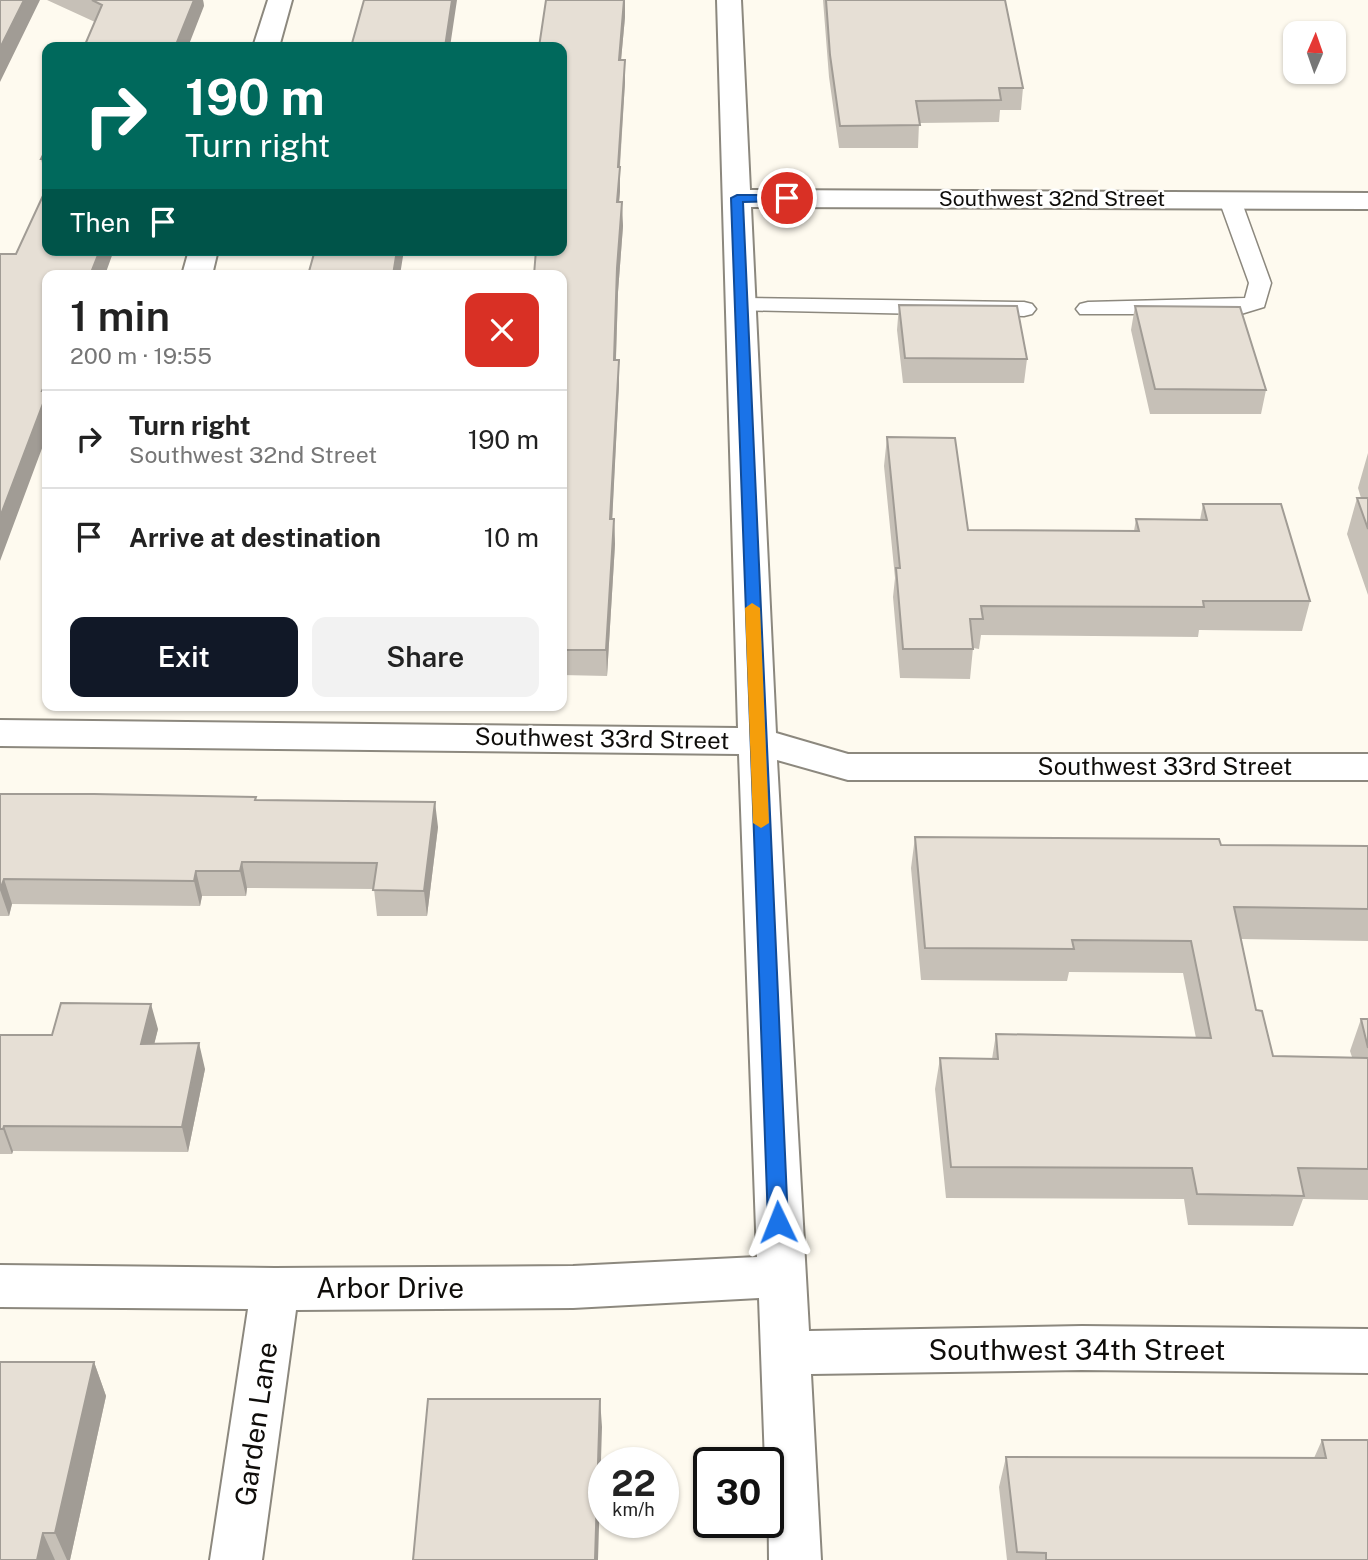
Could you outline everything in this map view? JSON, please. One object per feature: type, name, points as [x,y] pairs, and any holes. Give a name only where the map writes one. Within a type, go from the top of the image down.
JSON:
[{"type":"street","points":[[267,42],[280,0]]},
{"type":"street","points":[[729,0],[757,741],[795,1560]]},
{"type":"street","name":"Southwest 32nd Street","points":[[737,198],[1368,201]]},
{"type":"street","name":"Southwest 33rd Street","points":[[0,733],[62,720],[757,741],[848,767],[1368,768]]},
{"type":"street","name":"Arbor Drive","points":[[0,1286],[275,1289],[573,1287],[780,1276]]},
{"type":"street","name":"Garden Lane","points":[[236,1560],[275,1289]]},
{"type":"street","name":"Southwest 34th Street","points":[[785,1353],[1082,1348],[1368,1351]]},
{"type":"lane","points":[[1088,309],[1241,307],[1256,302],[1260,283],[1230,200]]},
{"type":"lane","points":[[741,305],[1024,309]]},
{"type":"building","points":[[0,0],[24,0],[0,48]]},
{"type":"building","points":[[92,0],[194,0],[177,42],[86,42],[102,5]]},
{"type":"building","points":[[364,0],[452,0],[446,42],[352,42]]},
{"type":"building","points":[[546,0],[624,0],[619,60],[625,60],[617,202],[622,202],[614,360],[619,360],[610,519],[614,519],[606,650],[567,650],[567,270],[534,270],[536,256],[567,256],[567,42],[540,42]]},
{"type":"building","points":[[826,0],[1005,0],[1023,88],[999,88],[1001,100],[916,101],[920,125],[840,126]]},
{"type":"building","points":[[42,198],[42,256],[98,256],[92,270],[42,270],[42,406],[0,517],[0,254],[16,254]]},
{"type":"building","points":[[313,256],[396,256],[394,270],[309,270]]},
{"type":"building","points":[[899,305],[1017,306],[1027,359],[905,358]]},
{"type":"building","points":[[1135,306],[1240,307],[1266,390],[1155,389]]},
{"type":"building","points":[[887,437],[955,438],[968,530],[1139,531],[1136,519],[1207,520],[1203,504],[1281,504],[1310,601],[1203,601],[1204,607],[981,606],[983,619],[970,619],[973,649],[903,649],[896,568],[900,568]]},
{"type":"building","points":[[1357,498],[1368,498],[1368,529]]},
{"type":"building","points":[[0,794],[435,802],[424,891],[373,890],[377,863],[242,862],[240,871],[196,871],[194,881],[4,879],[0,890]]},
{"type":"building","points":[[915,837],[1219,839],[1221,845],[1368,846],[1368,909],[1234,907],[1256,1010],[1262,1011],[1273,1056],[1368,1058],[1368,1169],[1298,1168],[1304,1196],[1197,1194],[1192,1168],[951,1167],[940,1058],[998,1059],[996,1034],[1211,1038],[1191,941],[1072,940],[1074,949],[925,948]]},
{"type":"building","points":[[61,1003],[151,1004],[141,1044],[199,1043],[182,1127],[4,1126],[0,1129],[0,1035],[52,1035]]},
{"type":"building","points":[[1361,1019],[1368,1019],[1368,1048]]},
{"type":"building","points":[[0,1362],[94,1362],[55,1533],[43,1533],[37,1560],[0,1560]]},
{"type":"building","points":[[428,1399],[600,1399],[599,1447],[588,1447],[588,1538],[596,1538],[595,1560],[413,1560]]},
{"type":"building","points":[[1322,1440],[1368,1440],[1368,1560],[1046,1560],[1046,1553],[1017,1552],[1006,1457],[1326,1458]]},
{"type":"slow traffic","points":[[752,608],[761,823]]},
{"type":"route","points":[[778,1222],[737,198],[787,198]]}]
